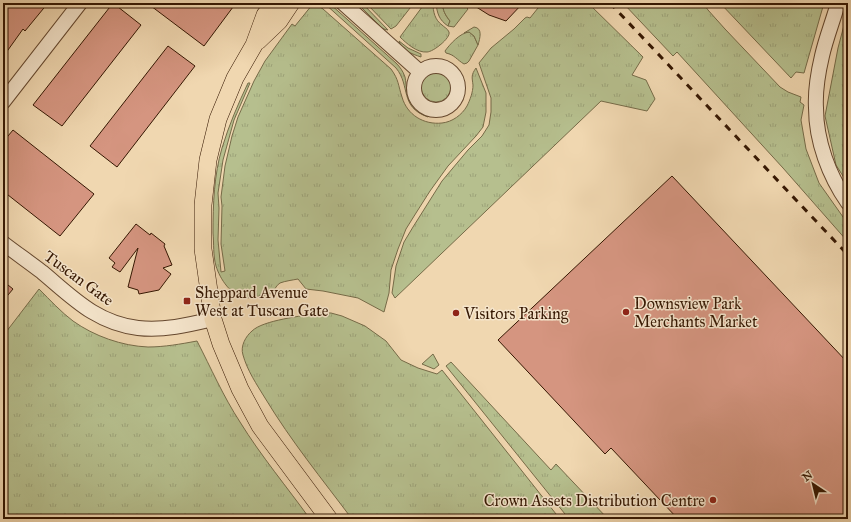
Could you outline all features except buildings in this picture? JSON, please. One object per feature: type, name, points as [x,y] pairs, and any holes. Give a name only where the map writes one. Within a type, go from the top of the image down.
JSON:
[{"type":"main road","points":[[274,3],[265,14],[254,45],[235,78],[218,119],[208,160],[203,205],[204,249],[213,319],[221,344],[240,389],[260,426],[329,519]]},
{"type":"main road","points":[[254,45],[279,21],[292,3]]},
{"type":"street","points":[[3,102],[80,3]]},
{"type":"street","points":[[343,3],[420,72]]},
{"type":"street","points":[[838,3],[822,55],[816,95],[816,109],[820,144],[834,180],[848,203]]},
{"type":"street","name":"Tuscan Gate","points":[[3,243],[42,272],[73,299],[102,318],[127,326],[151,329],[189,325],[213,319]]},
{"type":"green space","points":[[324,3],[329,3],[397,65],[405,77],[407,93],[410,101],[417,110],[428,115],[428,117],[419,113],[409,102],[403,82],[396,68]]},
{"type":"green space","points":[[357,3],[362,3],[388,30],[382,28]]},
{"type":"green space","points":[[366,3],[414,3],[396,26],[391,29]]},
{"type":"green space","points":[[425,3],[433,3],[436,18],[447,29],[449,35],[433,50],[423,52],[409,45],[400,37]]},
{"type":"green space","points":[[436,3],[443,3],[444,10],[450,21],[448,26],[439,16]]},
{"type":"green space","points":[[443,3],[462,3],[468,9],[454,27],[448,26],[450,21],[444,10]]},
{"type":"green space","points":[[537,3],[588,3],[643,57],[632,75],[646,80],[655,99],[647,111],[601,101],[395,298],[392,293],[396,266],[404,242],[442,181],[482,136],[489,125],[491,98],[479,63],[491,48],[525,18],[530,18],[538,8],[536,6]]},
{"type":"green space","points":[[623,3],[703,3],[725,29],[780,87],[801,97],[800,102],[804,105],[801,120],[806,149],[819,183],[848,224],[848,242],[677,52],[673,56]]},
{"type":"green space","points":[[720,3],[824,3],[804,73],[796,72],[791,78]]},
{"type":"green space","points":[[312,5],[317,5],[323,9],[391,69],[397,80],[404,103],[417,118],[429,122],[442,123],[456,118],[467,106],[471,96],[473,88],[472,76],[476,68],[486,93],[486,112],[483,127],[448,166],[406,229],[391,270],[389,293],[384,312],[358,298],[306,289],[298,279],[280,283],[270,294],[248,298],[241,297],[231,290],[223,281],[215,262],[213,222],[216,179],[219,158],[237,107],[248,83],[250,83],[234,120],[223,160],[218,193],[218,240],[221,272],[225,271],[221,244],[221,197],[225,166],[238,117],[254,81],[265,61],[292,24],[295,26]]},
{"type":"green space","points":[[848,10],[848,184],[836,165],[825,116],[838,48]]},
{"type":"green space","points":[[474,27],[480,31],[478,45],[474,36],[469,32],[464,33]]},
{"type":"green space","points":[[469,32],[474,36],[478,45],[469,61],[464,64],[445,51],[452,42]]},
{"type":"green space","points":[[399,41],[408,48],[421,54],[421,57],[404,49]]},
{"type":"green space","points":[[436,72],[447,76],[451,87],[447,98],[436,102],[425,98],[421,87],[425,76]]},
{"type":"green space","points":[[39,289],[73,321],[99,336],[128,345],[148,347],[197,341],[223,392],[248,435],[310,519],[3,519],[3,336]]},
{"type":"green space","points":[[319,313],[331,313],[342,316],[365,326],[386,341],[401,360],[418,368],[437,374],[442,370],[560,519],[352,519],[307,460],[275,414],[250,372],[242,352],[246,338],[257,327],[274,321]]},
{"type":"green space","points":[[433,354],[439,365],[434,369],[422,364]]},
{"type":"green space","points":[[451,362],[551,470],[556,464],[608,519],[569,519],[446,366]]},
{"type":"railway","points":[[610,3],[848,255]]},
{"type":"place","name":"Sheppard Avenue West at Tuscan Gate","points":[[187,301]]},
{"type":"place","name":"Downsview Park Merchants Market","points":[[626,312]]},
{"type":"place","name":"Visitors Parking","points":[[456,313]]},
{"type":"place","name":"Crown Assets Distribution Centre","points":[[713,500]]}]
